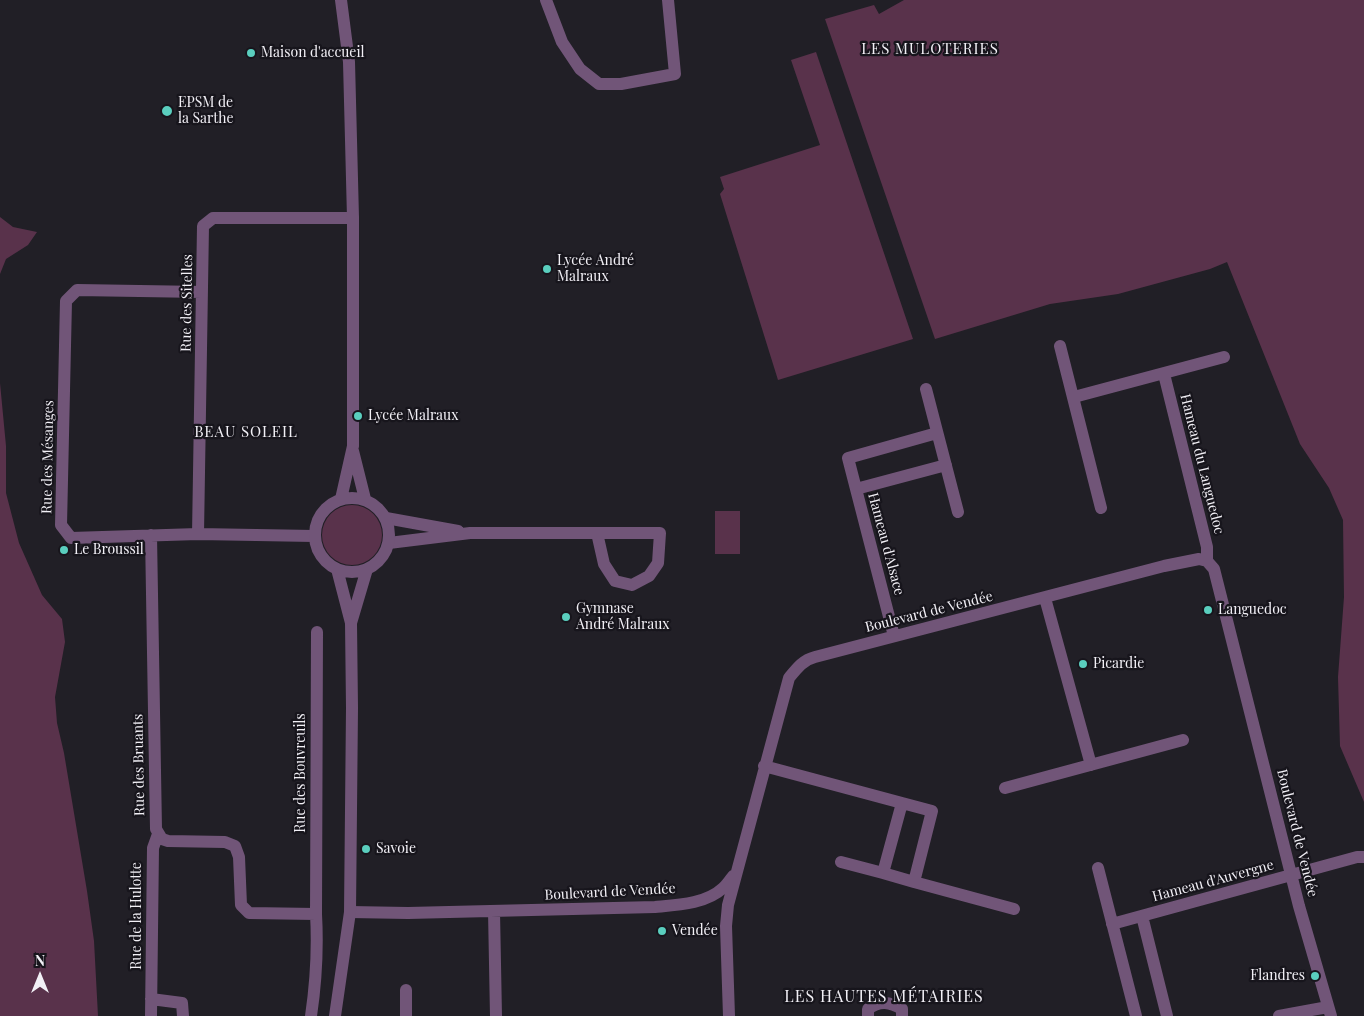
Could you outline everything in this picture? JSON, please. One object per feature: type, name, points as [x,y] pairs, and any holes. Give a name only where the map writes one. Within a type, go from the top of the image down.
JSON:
[{"type":"street","points":[[341,0],[349,62],[353,218],[352,446],[341,499]]},
{"type":"street","points":[[546,0],[562,42],[580,69],[599,84],[621,84],[675,74],[668,0]]},
{"type":"street","name":"Rue des Sitelles","points":[[198,534],[203,226],[213,218],[353,218]]},
{"type":"street","name":"Rue des Mésanges","points":[[202,292],[77,290],[66,302],[61,525],[71,538],[198,534],[314,536]]},
{"type":"street","points":[[1060,346],[1101,508]]},
{"type":"street","points":[[1074,397],[1224,357]]},
{"type":"street","name":"Hameau du Languedoc","points":[[1164,374],[1207,547],[1207,561]]},
{"type":"street","points":[[926,389],[958,512]]},
{"type":"street","name":"Hameau d'Alsace","points":[[894,636],[848,458],[937,433]]},
{"type":"street","points":[[352,446],[364,499]]},
{"type":"street","name":"Hameau d'Alsace","points":[[856,489],[946,465]]},
{"type":"street","points":[[351,497],[364,499],[375,505],[386,518],[389,527],[388,544],[382,558],[366,570],[349,572],[337,569],[329,564],[320,554],[314,536],[315,526],[321,513],[332,503],[351,497]]},
{"type":"street","points":[[386,518],[470,533]]},
{"type":"street","points":[[388,544],[470,533],[597,533],[660,533],[658,563],[649,576],[632,585],[615,582],[604,564],[597,533]]},
{"type":"street","name":"Rue des Bruants","points":[[151,535],[155,814],[158,834],[168,841],[225,842],[235,846],[239,857],[241,905],[249,913],[316,914]]},
{"type":"street","name":"Boulevard de Vendée","points":[[350,912],[494,912],[656,907],[684,904],[706,898],[723,889],[737,871],[789,678],[806,659],[1164,566],[1199,559],[1207,561],[1214,569],[1292,875],[1329,1011]]},
{"type":"street","points":[[335,1016],[350,912],[352,708],[351,623],[337,569]]},
{"type":"street","points":[[351,623],[366,570]]},
{"type":"street","points":[[1045,598],[1091,765]]},
{"type":"street","name":"Rue des Bouvreuils","points":[[311,1016],[317,967],[317,632]]},
{"type":"street","points":[[1005,788],[1183,740]]},
{"type":"street","points":[[764,766],[932,811],[914,882]]},
{"type":"street","points":[[883,873],[902,803]]},
{"type":"street","name":"Rue de la Hulotte","points":[[151,1016],[153,848],[158,834]]},
{"type":"street","name":"Hameau d'Auvergne","points":[[1112,924],[1357,857],[1364,857]]},
{"type":"street","points":[[841,862],[1014,909]]},
{"type":"street","points":[[1098,868],[1136,1016]]},
{"type":"street","points":[[729,1016],[726,926],[728,905],[737,871]]},
{"type":"street","points":[[494,912],[496,1016]]},
{"type":"street","name":"Hameau d'Auvergne","points":[[1142,916],[1167,1016]]},
{"type":"street","points":[[406,990],[406,1016]]},
{"type":"street","points":[[151,999],[182,1003],[183,1016]]},
{"type":"street","points":[[868,1016],[868,1009],[884,1002],[902,1009],[902,1016]]},
{"type":"street","points":[[1279,1016],[1329,1011]]},
{"type":"shaded area","points":[[904,0],[1364,0],[1364,802],[1340,746],[1338,677],[1344,597],[1343,520],[1329,488],[1300,444],[1227,262],[1210,269],[1118,294],[1050,304],[935,339],[825,19],[874,5],[879,14]]},
{"type":"shaded area","points":[[816,52],[913,339],[778,380],[720,194],[724,189],[720,177],[820,145],[791,60]]},
{"type":"shaded area","points":[[0,217],[13,227],[37,232],[28,245],[6,259],[0,274]]},
{"type":"shaded area","points":[[0,383],[6,446],[6,493],[19,543],[42,595],[62,619],[65,642],[55,697],[57,723],[64,753],[94,941],[98,1016],[0,1016]]},
{"type":"shaded area","points":[[346,505],[358,505],[369,510],[377,518],[382,529],[380,547],[369,560],[358,565],[346,565],[335,560],[327,552],[322,541],[322,529],[327,518],[335,510]]},
{"type":"shaded area","points":[[715,511],[740,511],[740,554],[715,554]]},
{"type":"place","name":"Maison d'accueil","points":[[251,53]]},
{"type":"place","name":"EPSM de la Sarthe","points":[[167,111]]},
{"type":"place","name":"Lycée André Malraux","points":[[547,269]]},
{"type":"place","name":"Lycée Malraux","points":[[358,416]]},
{"type":"place","name":"Le Broussil","points":[[64,550]]},
{"type":"place","name":"Languedoc","points":[[1208,610]]},
{"type":"place","name":"Gymnase André Malraux","points":[[566,617]]},
{"type":"place","name":"Picardie","points":[[1083,664]]},
{"type":"place","name":"Savoie","points":[[366,849]]},
{"type":"place","name":"Vendée","points":[[662,931]]},
{"type":"place","name":"Flandres","points":[[1315,976]]},
{"type":"district","name":"LES MULOTERIES","points":[[930,49]]},
{"type":"district","name":"BEAU SOLEIL","points":[[246,432]]},
{"type":"district","name":"LES HAUTES MÉTAIRIES","points":[[884,997]]}]
